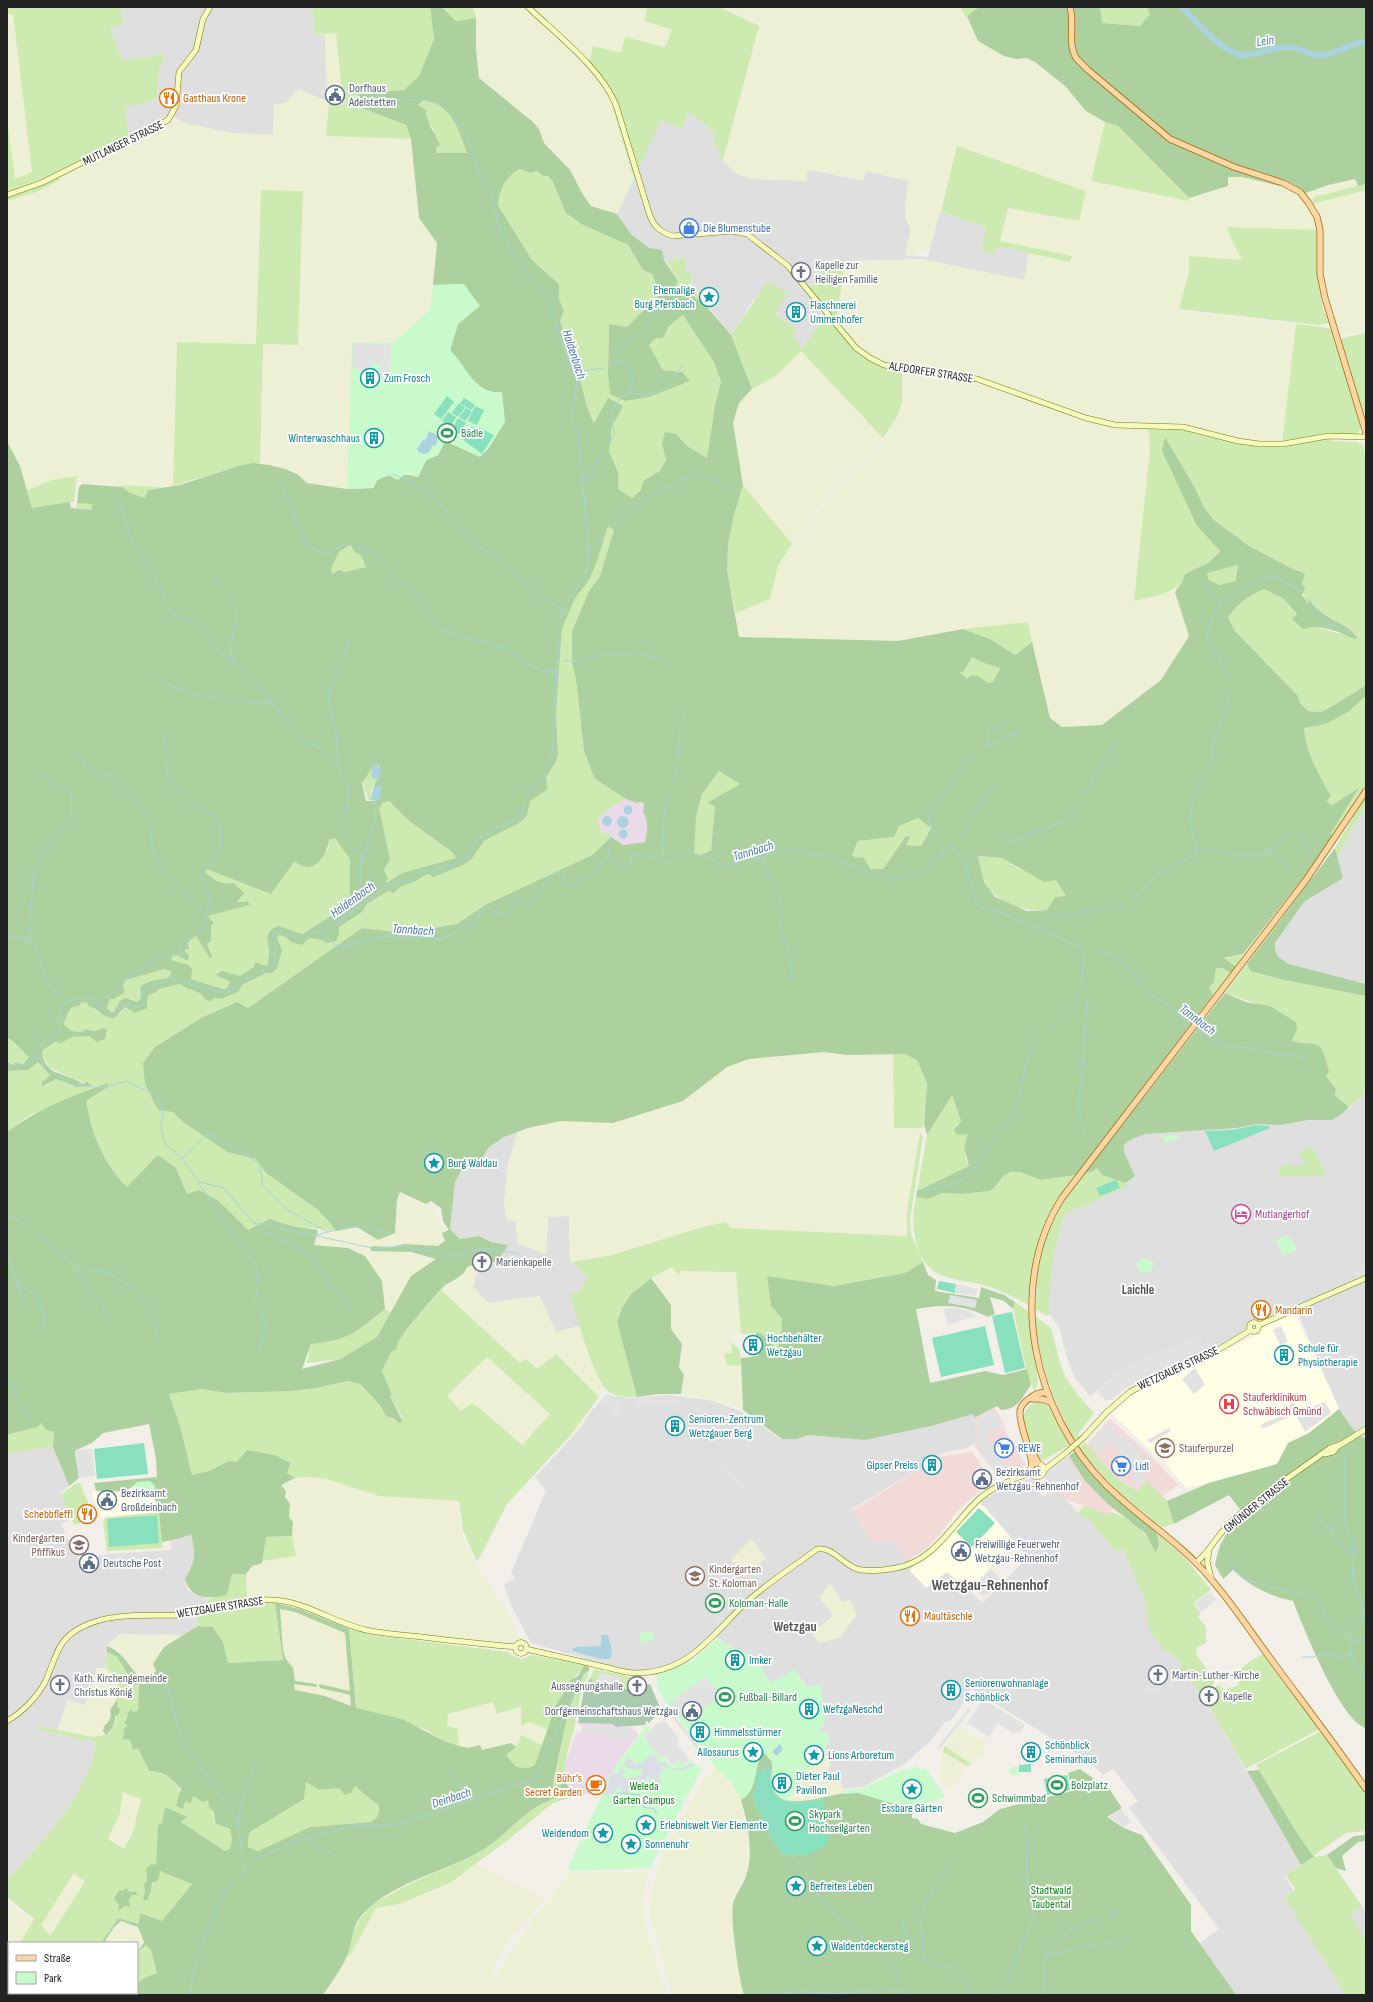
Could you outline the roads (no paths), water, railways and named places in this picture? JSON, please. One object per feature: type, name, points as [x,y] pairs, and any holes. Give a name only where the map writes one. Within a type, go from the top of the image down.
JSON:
[{"type":"main road","points":[[1070,7],[1072,17],[1071,45],[1076,58],[1152,125],[1170,139],[1205,155],[1234,167],[1284,183],[1300,192],[1308,202],[1317,217],[1320,230],[1320,274],[1325,298],[1366,433]]},
{"type":"main road","points":[[1366,791],[1338,836],[1284,909],[1066,1192],[1051,1217],[1042,1239],[1036,1261],[1032,1314],[1035,1345],[1042,1376],[1051,1402],[1069,1439],[1094,1471],[1119,1497],[1196,1563],[1211,1578],[1366,1789]]},
{"type":"main road","points":[[1037,1394],[1042,1376]]},
{"type":"main road","points":[[1037,1464],[1028,1444],[1020,1416],[1020,1410],[1025,1403],[1037,1394],[1043,1392],[1048,1394]]},
{"type":"main road","points":[[1025,1403],[1048,1394]]},
{"type":"main road","points":[[1033,1399],[1051,1402]]},
{"type":"street","name":"MUTLANGER STRASSE","points":[[7,196],[41,183],[168,120],[176,106],[180,72],[196,50],[203,19],[210,7]]},
{"type":"street","name":"ALFDORFER STRASSE","points":[[528,7],[588,65],[609,90],[616,106],[651,219],[655,226],[666,234],[681,236],[732,231],[741,232],[752,238],[787,265],[856,348],[870,358],[893,367],[977,379],[1062,410],[1106,424],[1187,428],[1253,443],[1283,444],[1328,436],[1366,437]]},
{"type":"street","name":"WETZGAUER STRASSE","points":[[7,1721],[17,1714],[38,1692],[46,1680],[55,1654],[68,1636],[90,1623],[112,1617],[192,1614],[246,1601],[276,1600],[302,1606],[366,1631],[515,1647],[517,1652],[521,1654],[526,1649],[631,1673],[662,1670],[682,1662],[699,1651],[705,1642],[716,1634],[750,1599],[817,1549],[828,1550],[846,1563],[862,1570],[895,1568],[914,1563],[933,1550],[944,1539],[977,1500],[999,1486],[1030,1473],[1033,1476],[1039,1477],[1044,1470],[1084,1437],[1106,1413],[1130,1392],[1150,1381],[1203,1359],[1251,1330],[1257,1331],[1259,1325],[1366,1278]]},
{"type":"street","name":"GMÜNDER STRASSE","points":[[1196,1563],[1209,1550],[1234,1519],[1284,1481],[1324,1455],[1330,1448],[1340,1445],[1366,1429]]},
{"type":"street","name":"WETZGAUER STRASSE","points":[[1037,1464],[1057,1460]]},
{"type":"street","points":[[1030,1473],[1037,1464],[1044,1470]]},
{"type":"street","points":[[1209,1550],[1207,1562],[1211,1578]]},
{"type":"water","points":[[429,431],[437,435],[438,438],[436,445],[432,446],[429,452],[424,454],[418,452],[417,449],[423,440],[426,439]]},
{"type":"water","points":[[376,764],[381,770],[380,779],[373,779],[371,776],[372,766]]},
{"type":"water","points":[[374,786],[380,786],[382,788],[379,801],[370,800]]},
{"type":"water","points":[[628,805],[633,810],[628,815],[623,810]]},
{"type":"water","points":[[607,816],[612,821],[607,826],[602,821]]},
{"type":"water","points":[[623,816],[627,818],[629,822],[627,826],[623,828],[619,826],[617,822],[619,818]]},
{"type":"water","points":[[621,830],[625,830],[627,834],[625,838],[621,838],[619,836],[619,832]]},
{"type":"water","points":[[601,1635],[608,1635],[612,1651],[610,1659],[600,1659],[572,1651],[572,1649],[576,1647],[601,1646]]},
{"type":"water","points":[[780,1744],[783,1749],[777,1756],[772,1752]]},
{"type":"water","points":[[593,1776],[594,1788],[589,1789],[589,1777]]},
{"type":"waterway","name":"Lein","points":[[1182,7],[1210,36],[1228,50],[1236,54],[1249,55],[1279,48],[1291,47],[1314,55],[1323,55],[1334,53],[1355,44],[1366,42]]},
{"type":"waterway","name":"Haldenbach","points":[[374,101],[413,100],[439,104],[449,111],[458,122],[475,159]]},
{"type":"waterway","name":"Haldenbach","points":[[475,162],[483,183],[491,189],[499,229],[525,272],[535,283],[554,310],[557,331],[577,381],[571,422],[578,434],[589,556],[586,572]]},
{"type":"waterway","points":[[611,368],[616,364],[621,345],[640,333],[651,318],[666,312]]},
{"type":"waterway","points":[[618,362],[625,364],[633,377],[629,393]]},
{"type":"waterway","points":[[609,445],[614,434],[611,413],[620,398],[629,393],[649,395],[664,390],[683,365]]},
{"type":"waterway","points":[[575,372],[604,368]]},
{"type":"waterway","points":[[584,484],[604,452]]},
{"type":"waterway","points":[[392,474],[418,486],[453,517]]},
{"type":"waterway","points":[[613,527],[624,511],[685,478],[700,476],[712,478],[723,484],[734,493]]},
{"type":"waterway","points":[[281,483],[307,545],[317,551],[328,553],[343,545]]},
{"type":"waterway","points":[[120,501],[129,535],[159,585],[165,602]]},
{"type":"waterway","points":[[456,522],[469,539],[507,566]]},
{"type":"waterway","points":[[588,550],[597,545],[606,533]]},
{"type":"waterway","points":[[354,546],[368,550],[378,556],[392,577],[410,587],[413,591]]},
{"type":"waterway","points":[[510,569],[536,593],[555,605]]},
{"type":"waterway","points":[[1229,677],[1206,637],[1211,620],[1216,610],[1234,592],[1273,576],[1302,591]]},
{"type":"waterway","points":[[215,578],[222,588]]},
{"type":"waterway","name":"Haldenbach","points":[[559,622],[563,610],[583,580]]},
{"type":"waterway","points":[[1203,581],[1211,595],[1222,603]]},
{"type":"waterway","points":[[228,594],[235,606],[236,613],[231,649],[233,662]]},
{"type":"waterway","points":[[416,595],[432,619],[443,631],[505,649],[543,671],[557,672]]},
{"type":"waterway","points":[[1308,599],[1327,623],[1345,631]]},
{"type":"waterway","name":"Haldenbach","points":[[557,606],[563,610]]},
{"type":"waterway","points":[[168,608],[175,617],[188,621],[197,626],[221,653],[250,676]]},
{"type":"waterway","name":"Haldenbach","points":[[554,708],[559,645],[557,631],[558,624]]},
{"type":"waterway","points":[[344,658],[349,640]]},
{"type":"waterway","points":[[564,661],[583,660],[603,654],[631,654]]},
{"type":"waterway","points":[[640,654],[669,661]]},
{"type":"waterway","points":[[338,765],[336,733],[329,706],[329,689],[341,664]]},
{"type":"waterway","points":[[150,671],[156,676]]},
{"type":"waterway","points":[[160,679],[181,690],[201,696],[245,701]]},
{"type":"waterway","points":[[1197,852],[1191,822],[1193,798],[1211,762],[1214,741],[1228,704],[1230,688],[1229,679]]},
{"type":"waterway","points":[[254,681],[303,740],[320,748],[338,766],[349,790],[345,822]]},
{"type":"waterway","points":[[250,702],[273,704]]},
{"type":"waterway","points":[[683,722],[684,713]]},
{"type":"waterway","name":"Haldenbach","points":[[526,797],[529,791],[543,779],[550,764],[553,747],[554,714]]},
{"type":"waterway","points":[[986,748],[989,731],[1006,722]]},
{"type":"waterway","points":[[673,783],[677,769],[680,730]]},
{"type":"waterway","points":[[985,748],[1020,731]]},
{"type":"waterway","points":[[164,734],[167,775],[169,780],[185,795]]},
{"type":"waterway","points":[[1083,797],[1108,753],[1117,742]]},
{"type":"waterway","points":[[78,753],[85,766],[92,772],[110,774],[138,802],[146,818]]},
{"type":"waterway","points":[[940,838],[931,827],[928,816],[933,807],[948,791],[966,760],[976,755]]},
{"type":"waterway","points":[[33,893],[32,871],[71,814],[72,797],[68,789],[53,787],[39,771]]},
{"type":"waterway","points":[[960,837],[996,782]]},
{"type":"waterway","points":[[664,860],[663,827],[669,794]]},
{"type":"waterway","points":[[189,798],[197,808],[215,817],[220,825],[220,849],[214,862],[203,874],[202,878],[208,891],[207,917]]},
{"type":"waterway","points":[[1004,845],[1069,819],[1081,801]]},
{"type":"waterway","points":[[7,1066],[25,1065],[35,1055],[48,1037],[59,1032],[60,1014],[64,1005],[71,1000],[92,997],[111,1013],[116,1012],[125,1004],[141,1007],[142,994],[146,988],[173,979],[217,992],[232,991],[240,982],[275,964],[275,945],[273,934],[276,932],[298,938],[310,931],[319,932],[350,915],[388,884],[395,887],[396,880],[410,882],[416,874],[422,871],[435,871],[455,864],[468,856],[477,839],[490,833],[493,829],[515,820],[522,812],[524,803]]},
{"type":"waterway","points":[[362,862],[376,818],[375,808]]},
{"type":"waterway","points":[[149,823],[153,851],[162,872],[187,894],[207,917]]},
{"type":"waterway","points":[[345,831],[351,847],[361,854],[361,888],[350,915]]},
{"type":"waterway","points":[[1267,852],[1285,836],[1291,833]]},
{"type":"waterway","points":[[1298,834],[1303,840],[1312,861]]},
{"type":"waterway","points":[[607,860],[611,837]]},
{"type":"waterway","points":[[941,855],[942,844]]},
{"type":"waterway","name":"Tannbach","points":[[319,932],[336,945],[347,945],[384,936],[434,938],[440,940],[458,931],[462,926],[474,924],[483,908],[488,907],[496,913],[505,916],[516,898],[528,903],[534,901],[548,879],[556,873],[562,872],[565,876],[562,882],[566,885],[575,886],[584,877],[593,876],[604,861],[610,859],[626,869],[631,863],[632,856],[637,854],[671,863],[674,862],[680,853],[685,852],[711,859],[728,868],[741,860],[762,858],[778,851],[796,851],[828,856],[859,868],[871,875],[901,878],[923,873],[952,846],[965,865],[977,904],[982,908],[1000,912],[1078,946],[1084,957],[1081,990]]},
{"type":"waterway","points":[[965,865],[990,850]]},
{"type":"waterway","points":[[1204,850],[1248,855],[1272,853],[1280,857],[1290,871]]},
{"type":"waterway","points":[[1131,899],[1143,890],[1164,868],[1173,868],[1198,852]]},
{"type":"waterway","points":[[762,859],[767,872],[780,895],[782,909]]},
{"type":"waterway","points":[[30,921],[32,899]]},
{"type":"waterway","points":[[1078,915],[1093,909],[1114,909],[1125,904]]},
{"type":"waterway","points":[[782,915],[780,929],[789,950],[793,980]]},
{"type":"waterway","points":[[1034,927],[1047,918],[1061,915],[1072,916]]},
{"type":"waterway","points":[[198,932],[203,930],[207,921]]},
{"type":"waterway","points":[[29,940],[31,925]]},
{"type":"waterway","points":[[100,1002],[117,989],[124,980],[154,961],[164,956],[180,955],[182,953],[180,945],[191,936]]},
{"type":"waterway","points":[[7,937],[28,940],[34,945],[38,952],[44,976],[48,984],[61,996],[70,1001]]},
{"type":"waterway","name":"Tannbach","points":[[1100,951],[1113,955],[1120,960],[1145,991],[1165,1003],[1192,1026]]},
{"type":"waterway","points":[[1084,984],[1087,988]]},
{"type":"waterway","points":[[1047,1030],[1066,1013],[1078,997]]},
{"type":"waterway","points":[[1086,1135],[1078,1109],[1078,1100],[1081,1086],[1087,1001]]},
{"type":"waterway","name":"Tannbach","points":[[1194,1028],[1216,1043],[1230,1047],[1307,1057]]},
{"type":"waterway","points":[[921,1191],[949,1185],[969,1175],[1008,1122],[1015,1109],[1020,1094],[1028,1056],[1031,1049],[1040,1037]]},
{"type":"waterway","points":[[36,1056],[62,1080],[70,1084],[103,1088],[127,1081],[157,1097],[163,1111],[161,1128],[166,1145],[182,1158],[238,1242],[255,1263],[259,1280],[255,1302],[264,1319],[264,1331],[259,1350]]},
{"type":"waterway","points":[[182,1158],[209,1133],[259,1163],[263,1185],[289,1211],[328,1232]]},
{"type":"waterway","points":[[199,1182],[224,1188],[252,1221]]},
{"type":"waterway","points":[[7,1215],[20,1221],[27,1227]]},
{"type":"waterway","points":[[252,1222],[377,1249],[399,1246],[457,1255],[485,1248],[519,1254]]},
{"type":"waterway","points":[[254,1223],[265,1232],[295,1246],[314,1260],[325,1275],[329,1286],[346,1299],[351,1311]]},
{"type":"waterway","points":[[316,1235],[352,1227],[368,1228],[387,1233]]},
{"type":"waterway","points":[[36,1235],[42,1238],[68,1261],[78,1267],[86,1270],[107,1273],[130,1287],[143,1301],[156,1328],[159,1339]]},
{"type":"waterway","points":[[7,1253],[18,1286],[36,1294],[45,1317],[41,1333]]},
{"type":"waterway","points":[[77,1267],[87,1289],[102,1303],[108,1321]]},
{"type":"waterway","points":[[18,1286],[26,1308]]},
{"type":"waterway","points":[[7,1377],[19,1402]]},
{"type":"waterway","points":[[23,1408],[31,1420]]},
{"type":"waterway","points":[[1345,1451],[1345,1527],[1355,1545],[1352,1577],[1363,1607],[1363,1620],[1350,1637],[1349,1643],[1353,1661],[1366,1680]]},
{"type":"waterway","points":[[1317,1514],[1340,1544],[1355,1553]]},
{"type":"waterway","points":[[1333,1533],[1333,1527],[1339,1515]]},
{"type":"waterway","points":[[1229,1560],[1233,1569],[1246,1579],[1293,1593],[1307,1594],[1317,1599],[1332,1627],[1350,1637]]},
{"type":"waterway","points":[[1350,1643],[1366,1638]]},
{"type":"waterway","points":[[1303,1657],[1313,1657],[1326,1653],[1341,1657],[1351,1655]]},
{"type":"waterway","points":[[164,1673],[182,1742],[238,1820],[242,1856]]},
{"type":"waterway","name":"Deinbach","points":[[260,1857],[305,1838],[357,1825],[395,1825],[536,1778],[583,1674]]},
{"type":"waterway","points":[[768,1759],[764,1768],[762,1803],[765,1814],[782,1843],[807,1874]]},
{"type":"waterway","points":[[238,1819],[246,1785],[257,1763]]},
{"type":"waterway","points":[[449,1773],[470,1799]]},
{"type":"waterway","points":[[618,1793],[640,1795],[638,1801],[643,1802],[643,1807],[654,1809],[657,1814]]},
{"type":"waterway","points":[[1008,1977],[1034,1915],[1036,1902],[1027,1884],[1026,1832],[1023,1821]]},
{"type":"waterway","points":[[305,1838],[337,1857]]},
{"type":"waterway","points":[[951,1862],[956,1855]]},
{"type":"waterway","name":"Deinbach","points":[[253,1860],[259,1858]]},
{"type":"waterway","name":"Deinbach","points":[[241,1878],[244,1870],[252,1861]]},
{"type":"waterway","name":"Deinbach","points":[[243,1863],[244,1870]]},
{"type":"waterway","points":[[921,1915],[929,1897],[948,1866]]},
{"type":"waterway","points":[[810,1877],[814,1891],[838,1918],[882,1953],[893,1964],[900,1982]]},
{"type":"waterway","name":"Deinbach","points":[[191,1995],[194,1967],[204,1937],[217,1907],[231,1882]]},
{"type":"waterway","points":[[1107,1917],[1118,1911]]},
{"type":"waterway","points":[[901,1917],[909,1940],[915,1951],[923,1960]]},
{"type":"waterway","points":[[1047,1954],[1064,1935],[1076,1927],[1100,1919]]},
{"type":"waterway","points":[[921,1921],[924,1961],[933,1965],[951,1966],[956,1971]]},
{"type":"waterway","points":[[1104,1943],[1131,1939]]},
{"type":"waterway","points":[[1044,1965],[1047,1954],[1099,1944]]},
{"type":"waterway","points":[[1041,1995],[1045,1979],[1044,1971]]},
{"type":"waterway","points":[[961,1976],[974,1995]]},
{"type":"waterway","points":[[997,1995],[1005,1981]]},
{"type":"waterway","points":[[808,1992],[841,1993],[888,1989],[913,1995]]},
{"type":"waterway","points":[[784,1993],[807,1991]]},
{"type":"waterway","points":[[774,1995],[779,1994]]},
{"type":"place","name":"Dorfhaus Adelstetten","points":[[335,95]]},
{"type":"place","name":"Gasthaus Krone","points":[[169,98]]},
{"type":"place","name":"Die Blumenstube","points":[[689,228]]},
{"type":"place","name":"Kapelle zur Heiligen Familie","points":[[801,272]]},
{"type":"place","name":"Ehemalige Burg Pfersbach","points":[[709,297]]},
{"type":"place","name":"Flaschnerei Ummenhofer","points":[[796,312]]},
{"type":"place","name":"Zum Frosch","points":[[370,378]]},
{"type":"place","name":"Bädle","points":[[447,433]]},
{"type":"place","name":"Winterwaschhaus","points":[[374,438]]},
{"type":"place","name":"Burg Waldau","points":[[434,1163]]},
{"type":"place","name":"Mutlangerhof","points":[[1241,1214]]},
{"type":"place","name":"Marienkapelle","points":[[482,1262]]},
{"type":"place","name":"Mandarin","points":[[1261,1310]]},
{"type":"place","name":"Hochbehälter Wetzgau","points":[[753,1345]]},
{"type":"place","name":"Schule für Physiotherapie","points":[[1284,1355]]},
{"type":"place","name":"Stauferklinikum Schwäbisch Gmünd","points":[[1229,1404]]},
{"type":"place","name":"Senioren-Zentrum Wetzgauer Berg","points":[[675,1426]]},
{"type":"place","name":"REWE","points":[[1004,1448]]},
{"type":"place","name":"Stauferpurzel","points":[[1165,1448]]},
{"type":"place","name":"Gipser Preiss","points":[[932,1465]]},
{"type":"place","name":"Lidl","points":[[1121,1466]]},
{"type":"place","name":"Bezirksamt Wetzgau-Rehnenhof","points":[[982,1479]]},
{"type":"place","name":"Bezirksamt Großdeinbach","points":[[107,1500]]},
{"type":"place","name":"Schebbfleffl","points":[[87,1514]]},
{"type":"place","name":"Kindergarten Pfiffikus","points":[[79,1545]]},
{"type":"place","name":"Freiwillige Feuerwehr Wetzgau-Rehnenhof","points":[[961,1551]]},
{"type":"place","name":"Deutsche Post","points":[[89,1563]]},
{"type":"place","name":"Kindergarten St. Koloman","points":[[695,1576]]},
{"type":"place","name":"Koloman-Halle","points":[[715,1603]]},
{"type":"place","name":"Maultäschle","points":[[910,1616]]},
{"type":"place","name":"Imker","points":[[735,1660]]},
{"type":"place","name":"Martin-Luther-Kirche","points":[[1158,1675]]},
{"type":"place","name":"Kath. Kirchengemeinde Christus König","points":[[60,1685]]},
{"type":"place","name":"Aussegnungshalle","points":[[637,1686]]},
{"type":"place","name":"Seniorenwohnanlage Schönblick","points":[[951,1690]]},
{"type":"place","name":"Kapelle","points":[[1209,1696]]},
{"type":"place","name":"Fußball-Billard","points":[[725,1697]]},
{"type":"place","name":"WefzgaNeschd","points":[[809,1709]]},
{"type":"place","name":"Dorfgemeinschaftshaus Wetzgau","points":[[692,1711]]},
{"type":"place","name":"Himmelsstürmer","points":[[700,1732]]},
{"type":"place","name":"Allosaurus","points":[[753,1752]]},
{"type":"place","name":"Schönblick Seminarhaus","points":[[1031,1752]]},
{"type":"place","name":"Lions Arboretum","points":[[814,1755]]},
{"type":"place","name":"Dieter Paul Pavillon","points":[[782,1783]]},
{"type":"place","name":"Bühr’s Secret Garden","points":[[596,1785]]},
{"type":"place","name":"Bolzplatz","points":[[1057,1785]]},
{"type":"place","name":"Essbare Gärten","points":[[912,1789]]},
{"type":"place","name":"Schwimmbad","points":[[978,1798]]},
{"type":"place","name":"Skypark Hochseilgarten","points":[[795,1821]]},
{"type":"place","name":"Erlebniswelt Vier Elemente","points":[[646,1825]]},
{"type":"place","name":"Weidendom","points":[[603,1833]]},
{"type":"place","name":"Sonnenuhr","points":[[631,1844]]},
{"type":"place","name":"Befreites Leben","points":[[796,1886]]},
{"type":"place","name":"Waldentdeckersteg","points":[[817,1946]]},
{"type":"district","name":"Laichle","points":[[1138,1289]]},
{"type":"district","name":"Wetzgau-Rehnenhof","points":[[990,1584]]},
{"type":"district","name":"Wetzgau","points":[[795,1626]]},
{"type":"park label","name":"Weleda Garten Campus","points":[[644,1793]]},
{"type":"park label","name":"Stadtwald Taubental","points":[[1051,1897]]}]
